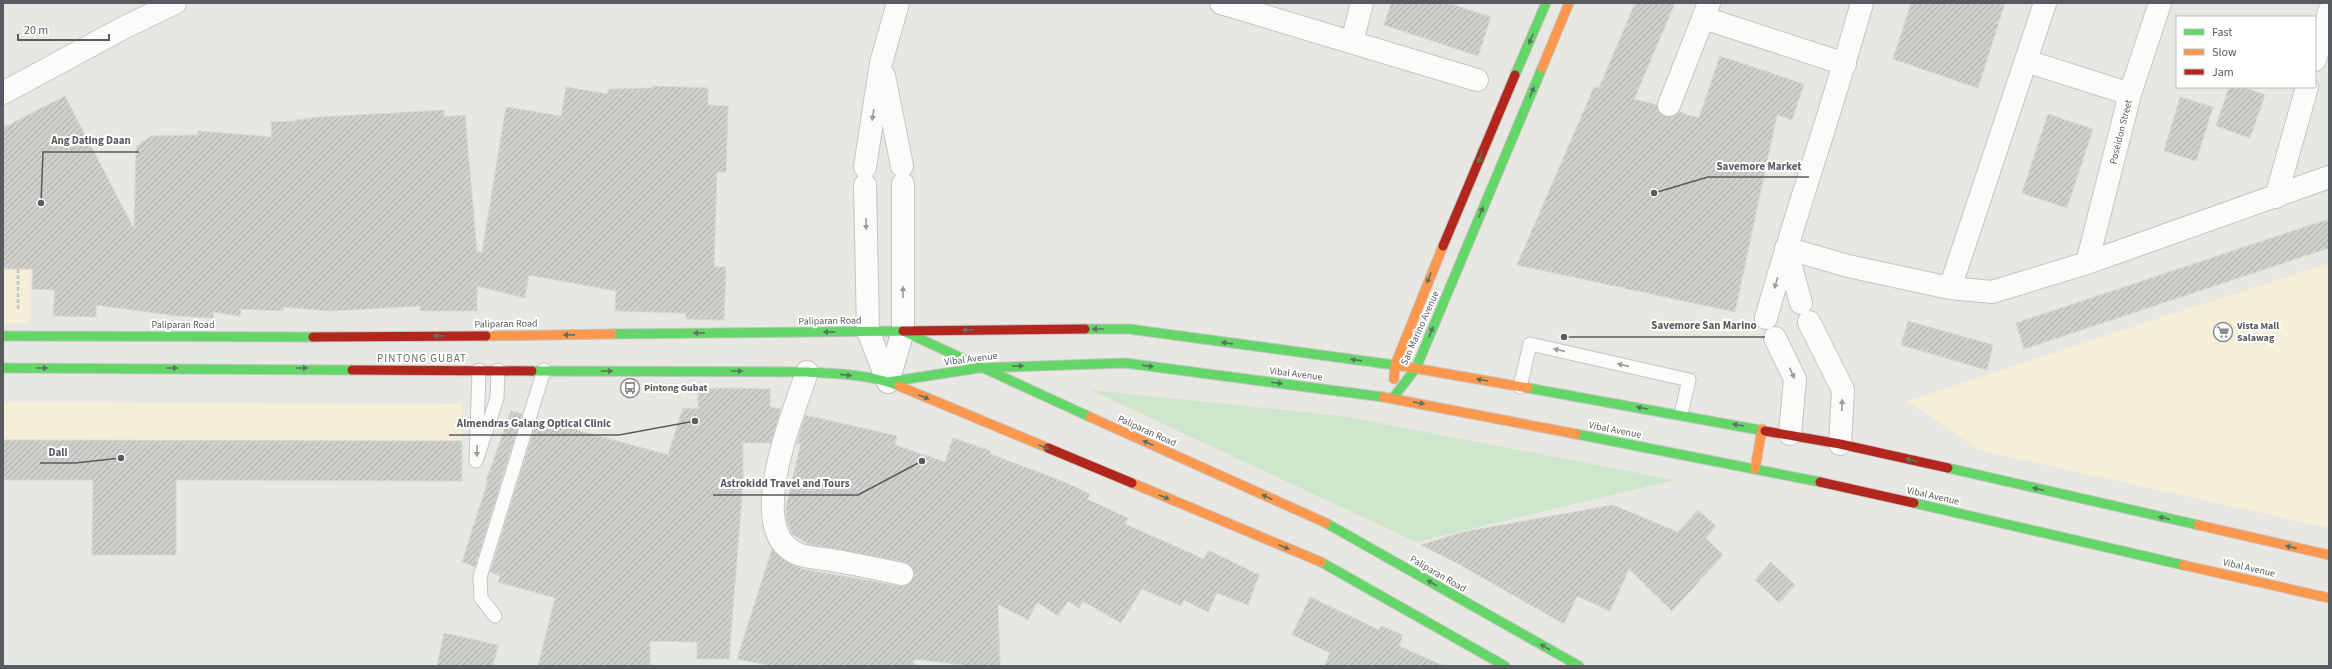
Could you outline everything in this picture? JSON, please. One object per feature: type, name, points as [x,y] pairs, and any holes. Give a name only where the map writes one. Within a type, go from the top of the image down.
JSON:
[{"type":"main road","name":"San Marino Avenue","points":[[1393,398],[1395,365],[1439,254],[1546,3]]},
{"type":"main road","name":"San Marino Avenue","points":[[1393,398],[1416,368],[1569,3]]},
{"type":"main road","points":[[903,331],[1129,330],[1416,368],[1681,414],[1840,444],[2329,555]]},
{"type":"main road","name":"Paliparan Road","points":[[3,336],[396,337],[903,331],[979,368],[1330,525],[1579,666]]},
{"type":"main road","name":"Vibal Avenue","points":[[888,382],[979,368],[1125,364],[1393,398],[1832,484],[2329,598]]},
{"type":"main road","points":[[3,368],[544,370],[807,372],[848,374],[888,382],[1317,560],[1505,666]]},
{"type":"main road","points":[[1755,469],[1762,429]]},
{"type":"street","points":[[3,93],[125,27],[175,3]]},
{"type":"street","points":[[888,382],[868,331],[865,176],[881,63],[898,3]]},
{"type":"street","points":[[1221,3],[1477,80]]},
{"type":"street","points":[[1352,42],[1362,3]]},
{"type":"street","points":[[1790,434],[1795,379],[1770,328],[1786,248],[1845,64],[1862,3]]},
{"type":"street","points":[[1950,288],[2045,3]]},
{"type":"street","name":"Poseidon Street","points":[[2087,263],[2153,5]]},
{"type":"street","points":[[1670,106],[1706,10],[1845,64]]},
{"type":"street","points":[[2316,57],[2329,12]]},
{"type":"street","points":[[2026,61],[2130,94]]},
{"type":"street","points":[[881,63],[903,175],[903,331],[888,382]]},
{"type":"street","points":[[2276,197],[2307,88]]},
{"type":"street","points":[[1786,248],[1848,266],[1950,288],[1992,292],[2087,263],[2329,177]]},
{"type":"street","points":[[1786,248],[1805,313],[1843,390],[1840,444]]},
{"type":"street","points":[[807,372],[778,465],[772,503],[774,522],[781,541],[797,554],[902,574]]},
{"type":"lane","points":[[1520,387],[1530,344],[1689,380],[1681,414]]},
{"type":"lane","points":[[479,370],[476,460],[497,398],[498,370]]},
{"type":"lane","points":[[495,616],[481,598],[480,577],[544,370]]},
{"type":"path","points":[[18,269],[18,312]]},
{"type":"path","points":[[1628,289],[1632,271]]},
{"type":"shaded area","points":[[3,228],[31,228],[30,323],[3,323]]},
{"type":"shaded area","name":"Vista Mall Salawag","points":[[2329,263],[2329,528],[1979,450],[1907,401]]},
{"type":"shaded area","points":[[3,402],[462,404],[462,481],[3,480]]},
{"type":"green space","points":[[1091,390],[1342,416],[1674,480],[1416,542]]},
{"type":"building","points":[[1391,3],[1447,3],[1491,17],[1478,56],[1384,25]]},
{"type":"building","points":[[1635,3],[1675,3],[1634,99],[1657,105],[1659,112],[1664,116],[1671,117],[1679,112],[1699,118],[1720,56],[1804,84],[1792,120],[1777,115],[1735,312],[1517,265],[1594,87],[1599,88]]},
{"type":"building","points":[[1911,3],[2005,3],[1978,88],[1893,59]]},
{"type":"building","points":[[652,86],[708,88],[708,105],[728,106],[726,172],[717,172],[714,267],[726,267],[724,320],[686,319],[686,313],[615,311],[616,291],[529,275],[525,298],[477,286],[477,311],[420,311],[420,306],[330,311],[283,307],[283,311],[241,309],[240,316],[213,312],[213,318],[176,316],[96,305],[96,317],[53,316],[55,290],[32,289],[33,269],[3,269],[3,128],[65,96],[134,229],[136,147],[151,136],[198,135],[198,131],[272,137],[271,122],[296,121],[321,117],[444,110],[444,117],[465,115],[477,252],[482,252],[506,107],[561,116],[566,87],[608,94],[608,89],[652,88]]},
{"type":"building","points":[[2229,88],[2246,88],[2265,95],[2250,138],[2216,126]]},
{"type":"building","points":[[2180,97],[2213,107],[2196,161],[2164,151]]},
{"type":"building","points":[[2048,114],[2093,129],[2067,208],[2022,193]]},
{"type":"building","points":[[2329,219],[2329,248],[2024,349],[2016,323]]},
{"type":"building","points":[[1908,321],[1993,345],[1987,370],[1901,345]]},
{"type":"building","points":[[722,388],[770,389],[770,407],[781,409],[771,443],[743,443],[743,483],[729,659],[697,659],[697,642],[650,641],[650,666],[538,666],[555,598],[498,582],[500,576],[490,572],[537,419],[668,455],[683,408],[698,409],[698,390]]},
{"type":"building","points":[[511,411],[522,414],[475,567],[462,562],[488,481],[486,481]]},
{"type":"building","points":[[805,415],[897,436],[895,445],[945,462],[953,438],[991,451],[990,454],[1062,481],[1090,494],[1087,499],[1128,518],[1125,524],[1204,559],[1208,550],[1259,575],[1248,605],[1217,593],[1208,612],[1184,600],[1181,606],[1142,589],[1121,623],[1083,601],[1079,608],[1068,601],[1058,616],[1037,602],[1028,620],[998,605],[1000,666],[971,666],[914,659],[914,666],[773,666],[737,659],[772,549],[791,564],[803,569],[899,586],[906,586],[914,577],[914,570],[905,562],[808,544],[792,534],[786,519],[786,506],[801,443],[797,443]]},
{"type":"building","points":[[3,440],[462,441],[462,481],[176,480],[176,555],[92,555],[93,480],[3,480]]},
{"type":"building","points":[[1613,505],[1678,532],[1698,510],[1716,526],[1706,538],[1723,555],[1672,611],[1629,569],[1610,611],[1577,596],[1564,624],[1455,562],[1421,545],[1463,532]]},
{"type":"building","points":[[1771,562],[1795,585],[1779,603],[1755,580]]},
{"type":"building","points":[[1310,597],[1379,630],[1381,626],[1403,635],[1399,646],[1444,666],[1324,666],[1330,653],[1292,635]]},
{"type":"building","points":[[444,633],[498,645],[493,666],[437,666]]},
{"type":"traffic: fast","points":[[1515,75],[1546,3]]},
{"type":"traffic: fast","points":[[1393,398],[1416,368],[1542,68]]},
{"type":"traffic: fast","points":[[1085,329],[1129,329],[1402,366]]},
{"type":"traffic: fast","points":[[612,334],[903,331],[1090,417]]},
{"type":"traffic: fast","points":[[3,336],[313,337]]},
{"type":"traffic: fast","points":[[888,382],[979,368],[1125,363],[1383,397]]},
{"type":"traffic: fast","points":[[3,368],[352,370]]},
{"type":"traffic: fast","points":[[532,371],[807,372],[865,377],[899,386]]},
{"type":"traffic: fast","points":[[1528,388],[1765,431]]},
{"type":"traffic: fast","points":[[1576,434],[1820,482]]},
{"type":"traffic: fast","points":[[1948,468],[2198,525]]},
{"type":"traffic: fast","points":[[1914,503],[2183,565]]},
{"type":"traffic: fast","points":[[1326,523],[1579,666]]},
{"type":"traffic: fast","points":[[1321,562],[1505,666]]},
{"type":"traffic: slow","points":[[1542,68],[1569,3]]},
{"type":"traffic: slow","points":[[1394,379],[1395,365],[1443,246]]},
{"type":"traffic: slow","points":[[486,336],[612,334]]},
{"type":"traffic: slow","points":[[1402,366],[1528,388]]},
{"type":"traffic: slow","points":[[899,386],[1048,448]]},
{"type":"traffic: slow","points":[[1383,397],[1576,434]]},
{"type":"traffic: slow","points":[[1090,417],[1326,523]]},
{"type":"traffic: slow","points":[[1755,469],[1762,429]]},
{"type":"traffic: slow","points":[[1132,483],[1321,562]]},
{"type":"traffic: slow","points":[[2198,525],[2329,555]]},
{"type":"traffic: slow","points":[[2183,565],[2329,598]]},
{"type":"traffic: jam","points":[[1443,246],[1515,75]]},
{"type":"traffic: jam","points":[[903,331],[1085,329]]},
{"type":"traffic: jam","points":[[313,337],[486,336]]},
{"type":"traffic: jam","points":[[352,370],[532,371]]},
{"type":"traffic: jam","points":[[1765,431],[1840,444],[1948,468]]},
{"type":"traffic: jam","points":[[1048,448],[1132,483]]},
{"type":"traffic: jam","points":[[1820,482],[1914,503]]},
{"type":"place","name":"Savemore Market","points":[[1654,193]]},
{"type":"place","name":"Ang Dating Daan","points":[[41,203]]},
{"type":"place","name":"Vista Mall Salawag","points":[[2223,332]]},
{"type":"place","name":"Savemore San Marino","points":[[1564,337]]},
{"type":"place","name":"Pintong Gubat","points":[[630,388]]},
{"type":"place","name":"Almendras Galang Optical Clinic","points":[[695,421]]},
{"type":"place","name":"Dali","points":[[121,458]]},
{"type":"place","name":"Astrokidd Travel and Tours","points":[[922,461]]},
{"type":"district","name":"PINTONG GUBAT","points":[[422,358]]}]
